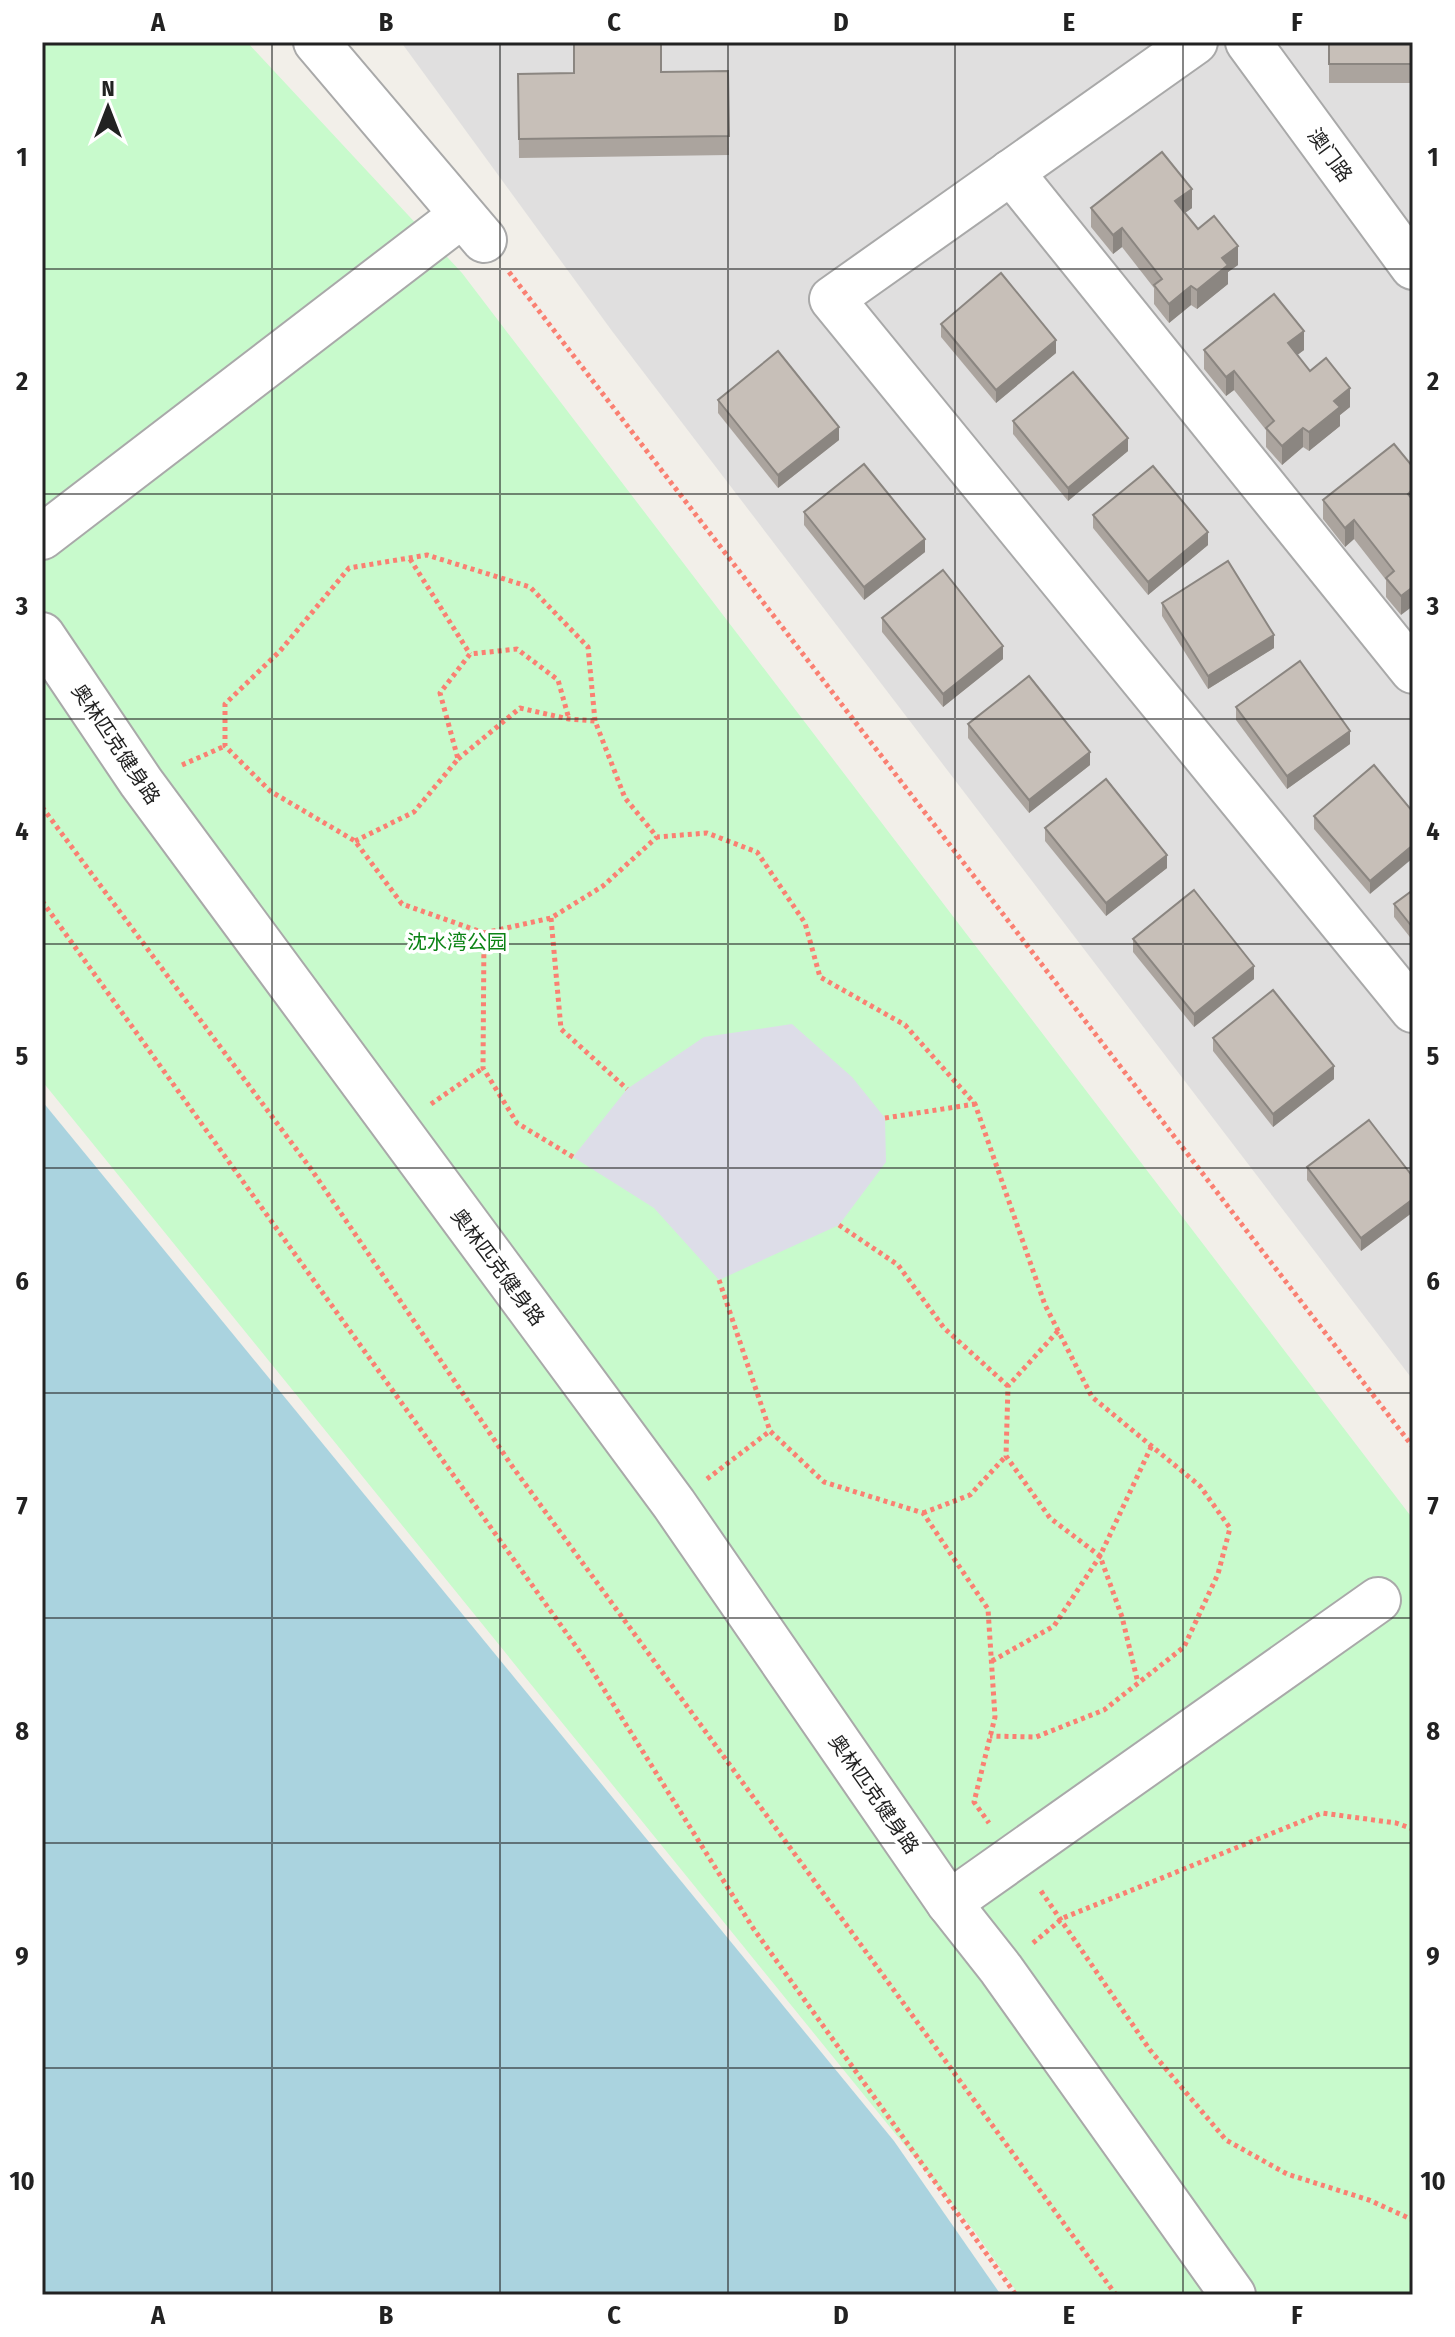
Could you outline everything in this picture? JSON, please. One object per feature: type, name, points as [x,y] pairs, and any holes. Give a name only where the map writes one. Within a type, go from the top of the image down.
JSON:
[{"type":"street","points":[[42,537],[473,228],[316,42]]},
{"type":"street","points":[[1195,42],[832,299],[1413,1010]]},
{"type":"street","name":"澳门路","points":[[1248,42],[1413,267]]},
{"type":"street","points":[[1011,172],[1413,671]]},
{"type":"street","name":"奥林匹克健身路","points":[[42,635],[141,782],[674,1504],[949,1903],[1001,1969],[1233,2295]]},
{"type":"street","points":[[949,1903],[1378,1600]]},
{"type":"path","points":[[473,228],[1413,1447]]},
{"type":"path","points":[[657,837],[625,798],[595,721],[588,647],[530,587],[427,555],[349,568],[280,651],[225,704],[225,746],[270,791],[355,841],[402,904],[484,933],[551,918],[603,886],[657,837],[707,833],[757,852],[805,923],[820,977],[905,1025],[975,1104],[1045,1305],[1092,1397],[1200,1486],[1230,1528],[1218,1574],[1184,1647],[1104,1710],[1036,1737],[990,1736]]},
{"type":"path","points":[[410,559],[470,654]]},
{"type":"path","points":[[458,759],[440,693],[470,654],[517,649],[558,680],[569,719]]},
{"type":"path","points":[[355,841],[414,812],[458,759],[520,708],[569,719],[595,721]]},
{"type":"path","points":[[42,807],[311,1169],[521,1478],[1116,2295]]},
{"type":"path","points":[[42,901],[585,1659],[753,1928],[1016,2295]]},
{"type":"path","points":[[551,918],[561,1029],[627,1089]]},
{"type":"path","points":[[484,933],[483,1068],[517,1123],[573,1157]]},
{"type":"path","points":[[395,1129],[483,1068]]},
{"type":"path","points":[[885,1118],[975,1104]]},
{"type":"path","points":[[839,1225],[898,1265],[944,1328],[1008,1386]]},
{"type":"path","points":[[719,1280],[770,1431],[824,1482],[923,1513],[970,1495],[1006,1456]]},
{"type":"path","points":[[1058,1331],[1008,1386],[1006,1456],[1050,1518],[1100,1556],[1122,1617],[1138,1683]]},
{"type":"path","points":[[674,1504],[770,1431]]},
{"type":"path","points":[[992,1661],[1054,1626],[1100,1556],[1152,1445]]},
{"type":"path","points":[[923,1513],[988,1609],[995,1717],[974,1802],[1063,1918],[1150,2050],[1226,2140],[1287,2174],[1369,2200],[1413,2220]]},
{"type":"path","points":[[1001,1969],[1063,1918],[1322,1813],[1396,1823],[1413,1829]]},
{"type":"shaded area","points":[[401,42],[1413,42],[1413,1380],[612,331]]},
{"type":"shaded area","points":[[792,1024],[852,1077],[885,1118],[886,1162],[839,1225],[719,1280],[654,1208],[573,1157],[627,1089],[704,1037]]},
{"type":"green space","name":"沈水湾公园","points":[[42,42],[247,42],[462,273],[1413,1519],[1413,2295],[1019,2295],[975,2232],[42,1081]]},
{"type":"water","points":[[42,1101],[894,2141],[1001,2295],[42,2295]]},
{"type":"building","points":[[574,42],[661,42],[661,72],[728,71],[729,136],[519,139],[518,74],[574,73]]},
{"type":"building","points":[[1329,42],[1413,42],[1413,64],[1329,64]]},
{"type":"building","points":[[1162,152],[1192,189],[1175,201],[1198,229],[1214,216],[1238,246],[1222,258],[1228,265],[1197,290],[1191,286],[1169,304],[1154,285],[1162,279],[1122,228],[1113,235],[1091,208]]},
{"type":"building","points":[[1001,273],[1056,340],[996,390],[941,324]]},
{"type":"building","points":[[1274,294],[1304,331],[1288,343],[1310,371],[1326,358],[1350,388],[1334,401],[1340,407],[1309,432],[1303,428],[1282,446],[1266,428],[1274,421],[1234,371],[1226,377],[1204,350]]},
{"type":"building","points":[[778,351],[839,427],[778,475],[718,400]]},
{"type":"building","points":[[1073,372],[1128,438],[1068,488],[1013,421]]},
{"type":"building","points":[[1394,444],[1413,467],[1413,489],[1408,494],[1413,500],[1413,587],[1401,596],[1386,578],[1394,571],[1354,520],[1345,528],[1323,500]]},
{"type":"building","points":[[864,464],[925,539],[864,587],[804,512]]},
{"type":"building","points":[[1153,466],[1208,532],[1148,582],[1093,515]]},
{"type":"building","points":[[1228,561],[1274,635],[1208,676],[1162,603]]},
{"type":"building","points":[[943,570],[1003,646],[943,694],[882,618]]},
{"type":"building","points":[[1300,661],[1350,731],[1287,776],[1236,707]]},
{"type":"building","points":[[1029,676],[1090,752],[1029,800],[968,724]]},
{"type":"building","points":[[1374,765],[1413,812],[1413,845],[1370,881],[1314,816]]},
{"type":"building","points":[[1106,779],[1167,855],[1106,903],[1045,828]]},
{"type":"building","points":[[1194,890],[1254,966],[1194,1014],[1133,939]]},
{"type":"building","points":[[1413,890],[1413,928],[1394,904]]},
{"type":"building","points":[[1273,990],[1334,1066],[1273,1114],[1213,1038]]},
{"type":"building","points":[[1369,1120],[1413,1177],[1413,1199],[1361,1238],[1307,1167]]}]
